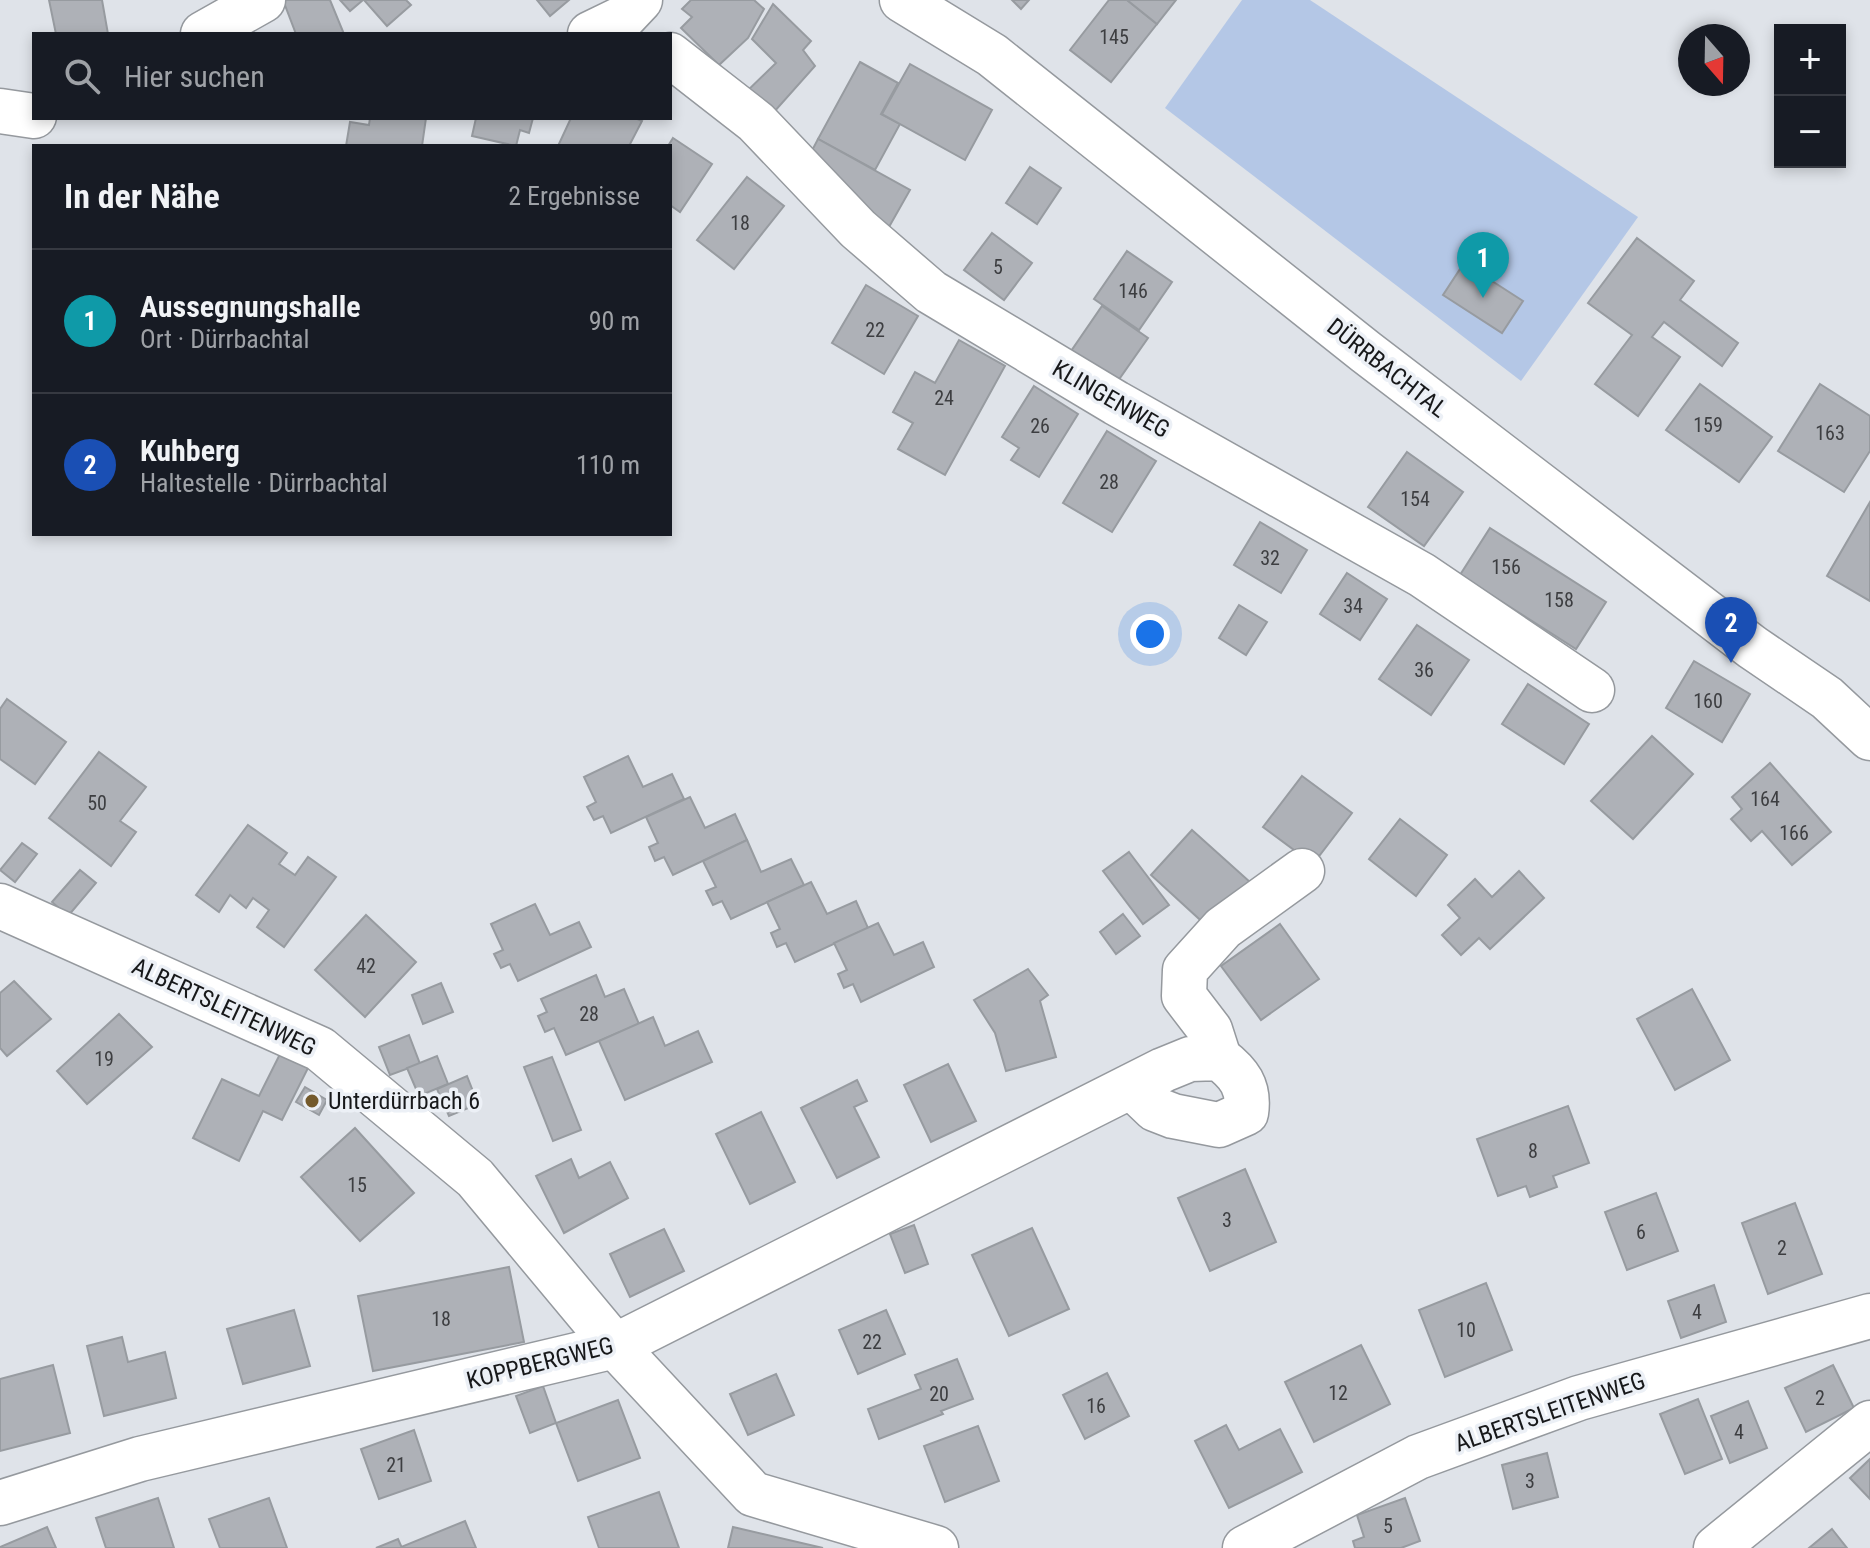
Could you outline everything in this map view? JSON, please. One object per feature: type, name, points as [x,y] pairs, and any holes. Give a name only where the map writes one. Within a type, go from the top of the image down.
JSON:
[{"type":"street","points":[[207,32],[263,0]]},
{"type":"street","name":"DÜRRBACHTAL","points":[[902,0],[992,55],[1366,352],[1752,647],[1827,698],[1870,738]]},
{"type":"street","name":"KLINGENWEG","points":[[672,57],[756,122],[858,229],[931,292],[1116,403],[1422,575],[1592,690]]},
{"type":"street","points":[[0,111],[32,116]]},
{"type":"street","points":[[1132,1087],[1155,1109],[1173,1116],[1219,1125],[1246,1113],[1249,1096],[1234,1068],[1219,1058],[1210,1030],[1184,996],[1185,970],[1223,928],[1302,871]]},
{"type":"street","name":"ALBERTSLEITENWEG","points":[[0,906],[320,1049],[475,1178],[615,1346],[753,1494],[927,1547]]},
{"type":"street","name":"KOPPBERGWEG","points":[[0,1503],[140,1459],[615,1346],[1163,1070],[1190,1059],[1219,1058]]},
{"type":"street","name":"ALBERTSLEITENWEG","points":[[1245,1548],[1418,1457],[1579,1398],[1870,1316]]},
{"type":"street","points":[[1716,1548],[1870,1423]]},
{"type":"shaded area","points":[[1242,0],[1310,0],[1638,217],[1521,381],[1165,108]]},
{"type":"building","points":[[49,0],[102,0],[108,32],[56,32]]},
{"type":"building","points":[[283,0],[330,0],[343,32],[295,32]]},
{"type":"building","points":[[340,0],[363,0],[350,11]]},
{"type":"building","points":[[364,0],[406,0],[411,5],[387,26]]},
{"type":"building","points":[[537,0],[569,0],[550,16]]},
{"type":"building","points":[[691,0],[754,0],[764,9],[748,38],[719,65],[681,28],[692,17],[682,9]]},
{"type":"building","points":[[1012,0],[1029,0],[1021,9]]},
{"type":"building","points":[[1109,0],[1127,0],[1157,24],[1111,82],[1070,50]]},
{"type":"building","points":[[1127,0],[1176,0],[1157,24]]},
{"type":"building","points":[[773,4],[811,41],[803,50],[815,66],[766,121],[744,94],[776,63],[752,39]]},
{"type":"building","points":[[860,62],[898,83],[881,114],[900,124],[875,170],[818,139]]},
{"type":"building","points":[[910,64],[992,110],[965,160],[882,114]]},
{"type":"building","points":[[370,120],[426,120],[422,144],[346,144],[350,122],[369,125]]},
{"type":"building","points":[[476,120],[532,120],[529,133],[520,130],[516,144],[472,136]]},
{"type":"building","points":[[570,120],[642,121],[630,144],[559,144]]},
{"type":"building","points":[[673,138],[712,164],[680,212],[672,206],[672,144],[669,144]]},
{"type":"building","points":[[818,139],[910,190],[889,227],[807,160]]},
{"type":"building","points":[[1030,167],[1061,188],[1037,224],[1006,203]]},
{"type":"building","points":[[747,177],[784,206],[734,269],[697,240]]},
{"type":"building","points":[[992,233],[1032,263],[1004,300],[964,270]]},
{"type":"building","points":[[1637,238],[1694,281],[1680,300],[1738,343],[1722,366],[1664,322],[1652,337],[1680,357],[1638,416],[1595,384],[1632,335],[1588,303]]},
{"type":"building","points":[[1127,251],[1172,282],[1139,330],[1094,299]]},
{"type":"building","points":[[1464,263],[1523,301],[1502,333],[1443,295]]},
{"type":"building","points":[[866,285],[918,316],[884,374],[832,343]]},
{"type":"building","points":[[1102,306],[1148,338],[1115,385],[1069,354]]},
{"type":"building","points":[[959,340],[1005,366],[945,475],[898,449],[913,423],[893,412],[915,372],[935,383]]},
{"type":"building","points":[[1700,384],[1772,437],[1739,482],[1666,430]]},
{"type":"building","points":[[1820,384],[1870,416],[1870,451],[1844,492],[1778,451]]},
{"type":"building","points":[[1034,386],[1078,414],[1039,477],[1011,460],[1019,448],[1002,437]]},
{"type":"building","points":[[1107,431],[1156,461],[1112,532],[1063,503]]},
{"type":"building","points":[[1407,452],[1463,492],[1424,546],[1368,507]]},
{"type":"building","points":[[1870,502],[1870,601],[1827,576]]},
{"type":"building","points":[[1260,522],[1307,550],[1281,593],[1234,565]]},
{"type":"building","points":[[1490,528],[1606,602],[1576,649],[1460,575]]},
{"type":"building","points":[[1347,573],[1387,599],[1360,640],[1320,614]]},
{"type":"building","points":[[1239,605],[1267,622],[1246,655],[1219,638]]},
{"type":"building","points":[[1417,625],[1469,660],[1431,715],[1379,679]]},
{"type":"building","points":[[1694,661],[1750,694],[1722,742],[1666,708]]},
{"type":"building","points":[[1528,684],[1589,724],[1564,764],[1502,724]]},
{"type":"building","points":[[7,699],[66,742],[35,784],[0,759],[0,709]]},
{"type":"building","points":[[1652,736],[1693,774],[1633,839],[1591,801]]},
{"type":"building","points":[[99,752],[146,787],[120,821],[136,832],[111,866],[49,818]]},
{"type":"building","points":[[628,756],[643,787],[672,774],[684,799],[611,833],[603,816],[594,820],[587,807],[596,802],[584,777]]},
{"type":"building","points":[[1770,763],[1831,832],[1792,865],[1762,831],[1751,841],[1731,819],[1742,809],[1732,797]]},
{"type":"building","points":[[1302,776],[1352,813],[1313,864],[1263,827]]},
{"type":"building","points":[[690,797],[705,828],[735,814],[747,840],[673,875],[664,857],[655,861],[649,847],[658,843],[646,817]]},
{"type":"building","points":[[1400,819],[1447,855],[1416,896],[1369,859]]},
{"type":"building","points":[[248,825],[287,853],[279,864],[295,875],[308,857],[336,877],[284,947],[257,927],[269,910],[253,898],[246,908],[230,895],[219,912],[196,895]]},
{"type":"building","points":[[1192,830],[1250,882],[1209,928],[1151,875]]},
{"type":"building","points":[[747,840],[761,872],[791,859],[804,885],[731,919],[722,901],[713,905],[706,891],[716,887],[703,861]]},
{"type":"building","points":[[22,843],[37,854],[15,882],[0,870]]},
{"type":"building","points":[[1129,852],[1169,905],[1143,924],[1103,871]]},
{"type":"building","points":[[80,870],[96,883],[68,916],[52,902]]},
{"type":"building","points":[[1519,871],[1544,898],[1490,949],[1479,938],[1461,955],[1442,935],[1460,918],[1448,905],[1475,879],[1492,897]]},
{"type":"building","points":[[811,882],[827,914],[856,901],[868,928],[795,962],[786,943],[777,947],[771,933],[780,929],[767,902]]},
{"type":"building","points":[[535,904],[550,935],[579,922],[591,947],[518,981],[510,964],[501,968],[494,954],[503,950],[491,924]]},
{"type":"building","points":[[1123,914],[1140,936],[1116,954],[1100,932]]},
{"type":"building","points":[[366,915],[416,962],[365,1017],[315,970]]},
{"type":"building","points":[[878,923],[894,955],[923,942],[934,967],[861,1002],[853,984],[844,988],[838,974],[847,970],[834,943]]},
{"type":"building","points":[[1280,924],[1319,979],[1261,1020],[1221,966]]},
{"type":"building","points":[[1028,969],[1048,995],[1040,1001],[1056,1057],[1006,1071],[995,1033],[974,1000]]},
{"type":"building","points":[[596,975],[605,997],[624,989],[639,1024],[566,1055],[554,1028],[545,1032],[538,1016],[547,1012],[541,999]]},
{"type":"building","points":[[14,981],[51,1019],[7,1056],[0,1048],[0,993]]},
{"type":"building","points":[[441,983],[453,1012],[423,1024],[412,995]]},
{"type":"building","points":[[1692,989],[1730,1060],[1675,1090],[1637,1019]]},
{"type":"building","points":[[119,1014],[152,1047],[87,1104],[57,1071]]},
{"type":"building","points":[[653,1017],[665,1046],[698,1031],[712,1062],[625,1100],[599,1041]]},
{"type":"building","points":[[409,1035],[420,1064],[390,1075],[379,1047]]},
{"type":"building","points":[[281,1052],[309,1066],[282,1120],[263,1111],[239,1161],[193,1138],[222,1079],[259,1096]]},
{"type":"building","points":[[437,1056],[448,1084],[419,1096],[407,1068]]},
{"type":"building","points":[[552,1057],[581,1130],[553,1141],[524,1067]]},
{"type":"building","points":[[948,1064],[976,1121],[931,1142],[904,1085]]},
{"type":"building","points":[[467,1076],[478,1104],[449,1116],[437,1089]]},
{"type":"building","points":[[857,1080],[867,1101],[854,1107],[879,1157],[837,1178],[801,1108]]},
{"type":"building","name":"Unterdürrbach 6","points":[[305,1087],[327,1100],[319,1115],[296,1102]]},
{"type":"building","points":[[1568,1106],[1589,1163],[1553,1176],[1557,1187],[1530,1197],[1526,1186],[1498,1196],[1477,1139]]},
{"type":"building","points":[[761,1112],[795,1182],[750,1204],[716,1134]]},
{"type":"building","points":[[355,1128],[414,1193],[360,1241],[301,1177]]},
{"type":"building","points":[[571,1159],[579,1178],[610,1162],[628,1198],[564,1233],[536,1176]]},
{"type":"building","points":[[1245,1169],[1276,1242],[1210,1271],[1178,1198]]},
{"type":"building","points":[[1656,1193],[1678,1251],[1627,1270],[1605,1212]]},
{"type":"building","points":[[1795,1203],[1822,1274],[1768,1294],[1742,1223]]},
{"type":"building","points":[[914,1225],[928,1264],[905,1273],[890,1234]]},
{"type":"building","points":[[1032,1228],[1069,1309],[1009,1336],[972,1255]]},
{"type":"building","points":[[664,1229],[684,1271],[630,1297],[610,1254]]},
{"type":"building","points":[[509,1267],[524,1342],[373,1371],[358,1296]]},
{"type":"building","points":[[1486,1283],[1512,1350],[1445,1377],[1419,1310]]},
{"type":"building","points":[[1714,1285],[1726,1322],[1681,1338],[1668,1301]]},
{"type":"building","points":[[294,1310],[310,1366],[243,1384],[227,1329]]},
{"type":"building","points":[[886,1310],[905,1354],[858,1374],[839,1330]]},
{"type":"building","points":[[122,1337],[128,1362],[165,1352],[176,1398],[104,1416],[87,1346]]},
{"type":"building","points":[[1361,1345],[1390,1404],[1314,1442],[1285,1382]]},
{"type":"building","points":[[957,1359],[973,1399],[879,1439],[868,1409],[921,1389],[915,1375]]},
{"type":"building","points":[[53,1365],[70,1433],[0,1451],[0,1379]]},
{"type":"building","points":[[1833,1365],[1854,1408],[1806,1432],[1785,1388]]},
{"type":"building","points":[[1107,1373],[1129,1416],[1085,1439],[1063,1395]]},
{"type":"building","points":[[776,1374],[794,1415],[748,1435],[730,1394]]},
{"type":"building","points":[[543,1386],[556,1423],[530,1433],[516,1396]]},
{"type":"building","points":[[1698,1399],[1722,1459],[1685,1474],[1660,1414]]},
{"type":"building","points":[[618,1400],[640,1458],[578,1481],[556,1423]]},
{"type":"building","points":[[1748,1401],[1767,1448],[1730,1463],[1711,1416]]},
{"type":"building","points":[[1226,1425],[1239,1450],[1280,1429],[1302,1472],[1229,1508],[1195,1441]]},
{"type":"building","points":[[978,1426],[999,1481],[945,1502],[924,1446]]},
{"type":"building","points":[[414,1430],[431,1481],[379,1499],[361,1449]]},
{"type":"building","points":[[1547,1453],[1558,1497],[1513,1509],[1502,1465]]},
{"type":"building","points":[[1870,1459],[1870,1499],[1850,1478]]},
{"type":"building","points":[[659,1492],[679,1548],[599,1548],[588,1517]]},
{"type":"building","points":[[158,1498],[174,1548],[106,1548],[96,1518]]},
{"type":"building","points":[[269,1498],[287,1548],[220,1548],[209,1519]]},
{"type":"building","points":[[1405,1498],[1420,1541],[1401,1548],[1355,1548],[1353,1541],[1364,1537],[1357,1515]]},
{"type":"building","points":[[465,1521],[476,1548],[401,1547]]},
{"type":"building","points":[[47,1527],[56,1548],[0,1548],[0,1547]]},
{"type":"building","points":[[733,1527],[823,1548],[728,1548]]},
{"type":"building","points":[[1832,1529],[1847,1548],[1809,1548]]},
{"type":"building","points":[[398,1539],[402,1548],[376,1548]]},
{"type":"place","name":"Aussegnungshalle","points":[[1483,298]]},
{"type":"place","name":"Kuhberg","points":[[1731,663]]},
{"type":"place","name":"Unterdürrbach 6","points":[[312,1101]]}]
